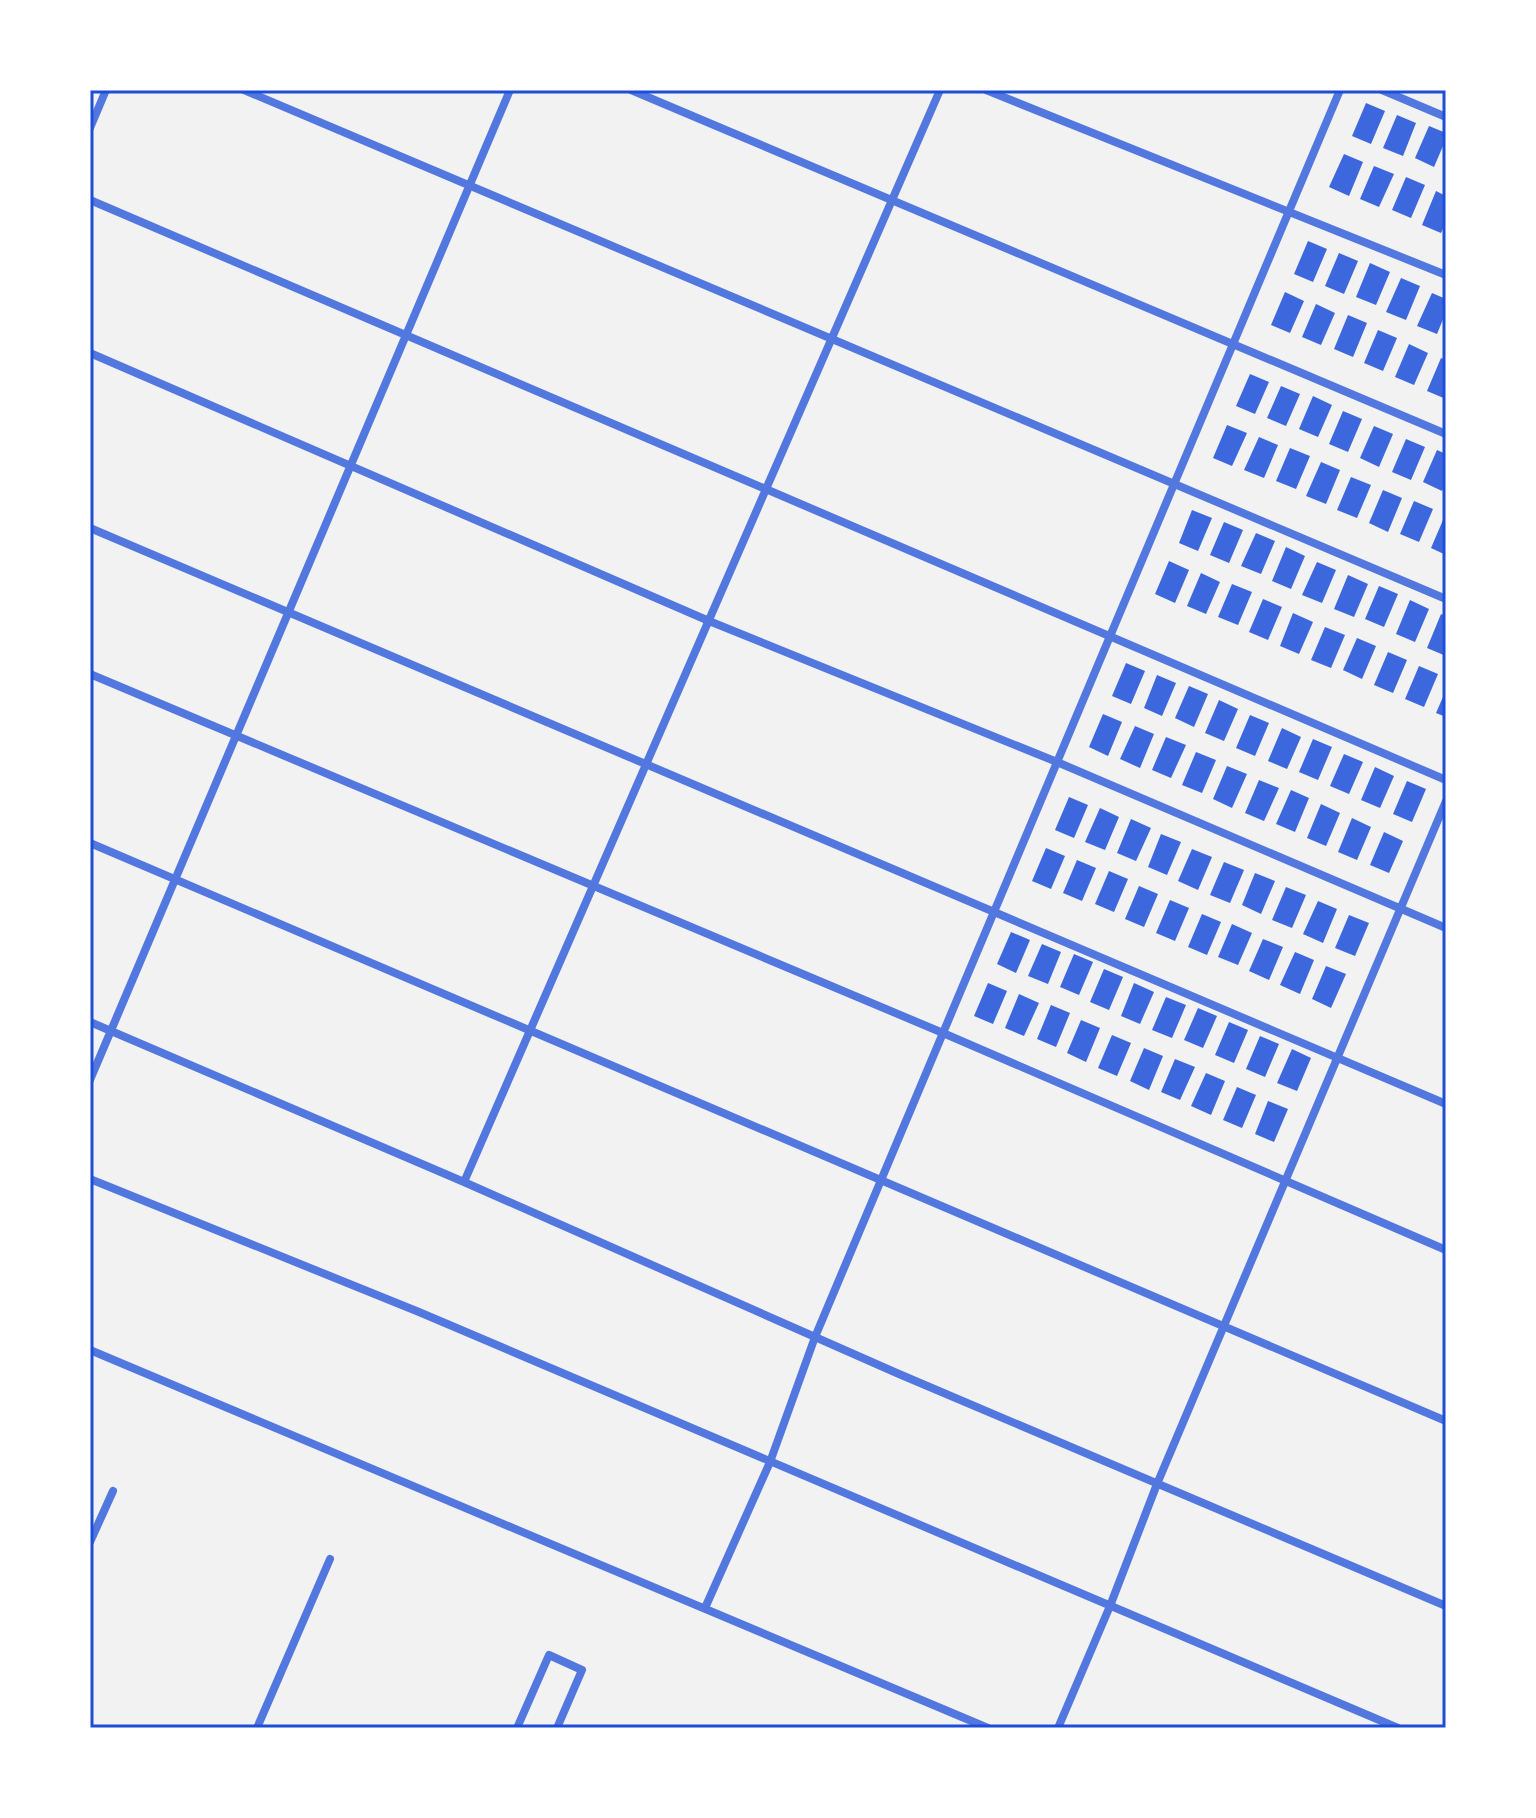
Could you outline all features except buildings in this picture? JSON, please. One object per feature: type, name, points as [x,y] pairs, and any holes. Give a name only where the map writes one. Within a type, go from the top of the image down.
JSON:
[{"type":"street","points":[[90,128],[106,90]]},
{"type":"street","points":[[244,90],[1446,599]]},
{"type":"street","points":[[90,1080],[510,90]]},
{"type":"street","points":[[631,90],[1446,434]]},
{"type":"street","points":[[464,1182],[940,90]]},
{"type":"street","points":[[986,90],[1446,275]]},
{"type":"street","points":[[705,1608],[770,1462],[815,1337],[1340,90]]},
{"type":"street","points":[[1382,90],[1446,117]]},
{"type":"street","points":[[90,200],[1446,780]]},
{"type":"street","points":[[90,353],[709,621],[1057,762],[1446,928]]},
{"type":"street","points":[[90,528],[1446,1104]]},
{"type":"street","points":[[90,674],[943,1033],[1446,1250]]},
{"type":"street","points":[[1058,1728],[1157,1484],[1446,801]]},
{"type":"street","points":[[90,843],[1446,1421]]},
{"type":"street","points":[[90,1022],[815,1337],[1446,1606]]},
{"type":"street","points":[[90,1179],[419,1312],[1398,1728]]},
{"type":"street","points":[[90,1350],[988,1728]]},
{"type":"street","points":[[90,1542],[113,1491]]},
{"type":"street","points":[[257,1728],[330,1559]]},
{"type":"street","points":[[517,1728],[549,1655],[582,1670],[557,1728]]}]
